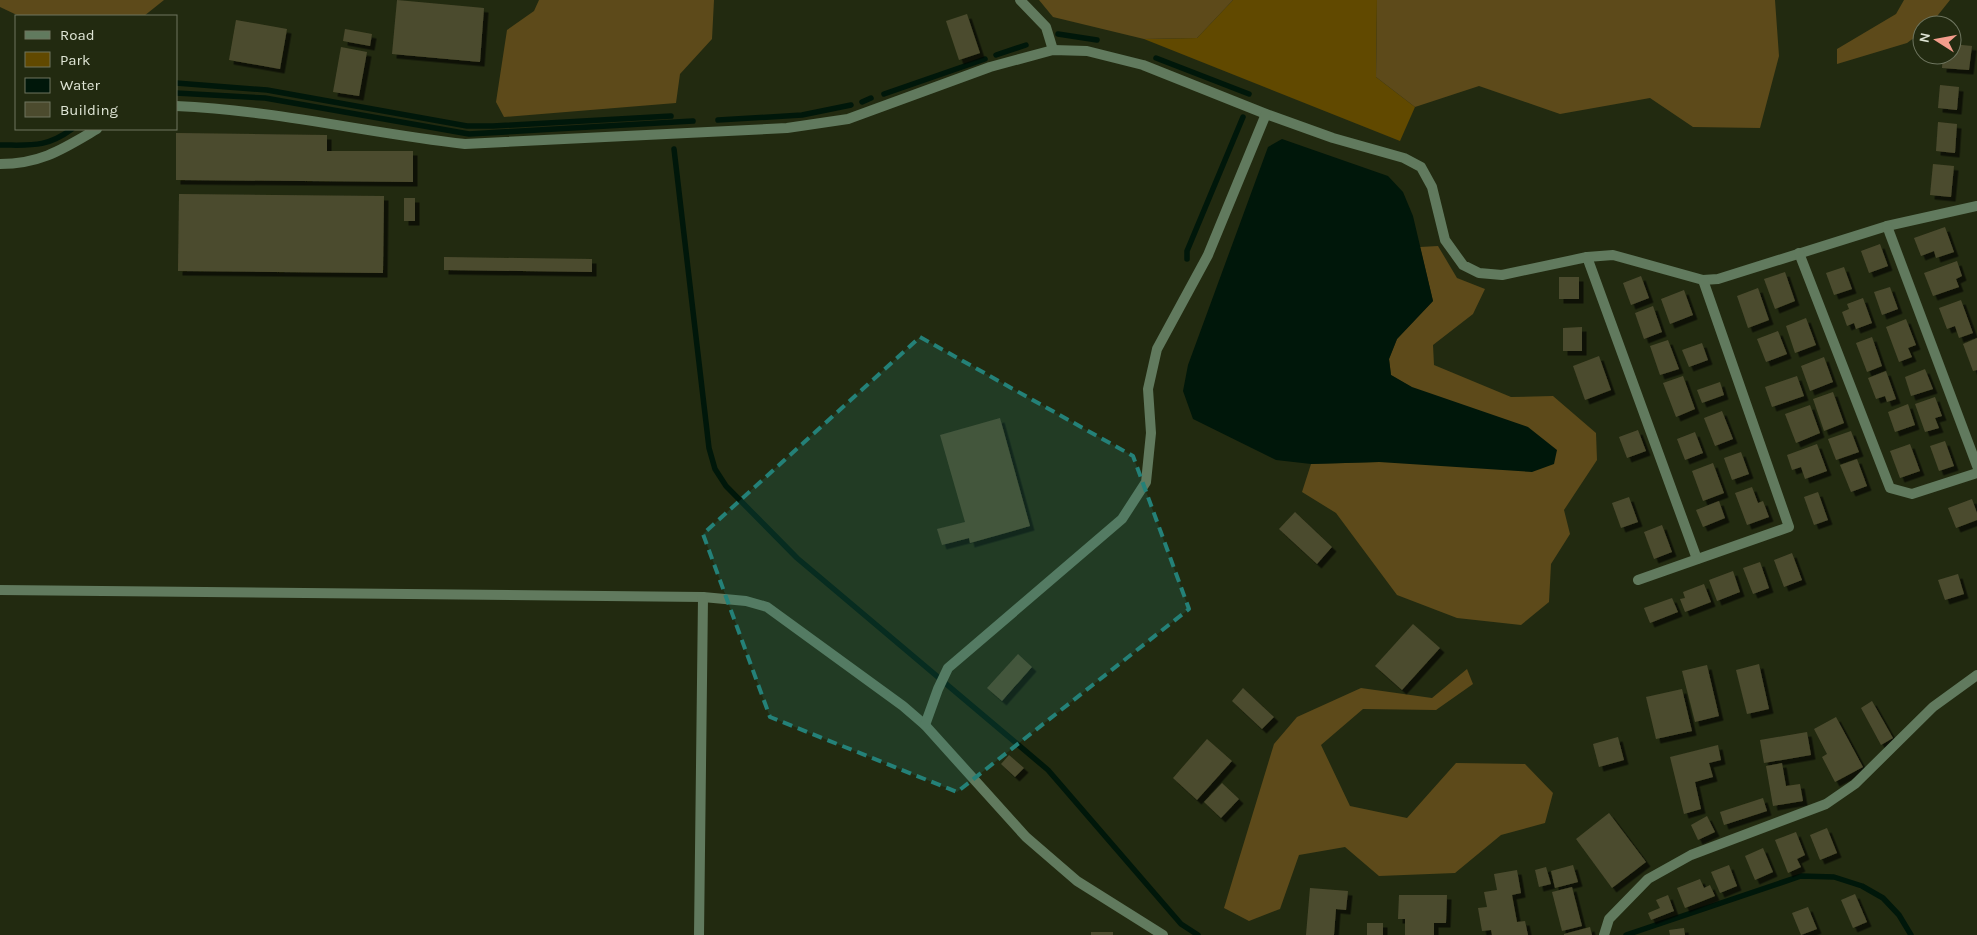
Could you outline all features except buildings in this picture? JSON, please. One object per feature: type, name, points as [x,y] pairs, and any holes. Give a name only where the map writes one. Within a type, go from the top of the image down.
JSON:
[{"type":"street","points":[[1020,0],[1046,28],[1053,50]]},
{"type":"street","points":[[178,106],[277,114],[465,144],[787,128],[848,119],[990,67],[1053,50],[1087,51],[1142,65],[1266,114],[1333,138],[1404,158],[1421,167],[1432,186],[1445,240],[1463,264],[1479,273],[1502,275],[1587,257],[1613,255],[1703,280],[1718,279],[1887,226],[1977,206]]},
{"type":"street","points":[[925,725],[948,668],[1122,519],[1146,482],[1151,432],[1148,388],[1158,349],[1208,255],[1266,114]]},
{"type":"street","points":[[0,164],[36,161],[62,150],[94,130]]},
{"type":"street","points":[[1887,226],[1977,466]]},
{"type":"street","points":[[1799,253],[1890,488],[1912,494],[1977,473]]},
{"type":"street","points":[[1587,257],[1697,559]]},
{"type":"street","points":[[1638,580],[1789,526],[1703,280]]},
{"type":"street","points":[[0,590],[703,598],[746,601],[767,607],[904,706],[925,725],[1026,837],[1077,881],[1163,935]]},
{"type":"street","points":[[699,935],[703,598]]},
{"type":"street","points":[[1604,935],[1609,919],[1648,879],[1691,855],[1826,804],[1855,784],[1933,708],[1977,675]]},
{"type":"highlighted area","points":[[920,337],[1133,456],[1189,609],[957,792],[770,717],[703,534]]},
{"type":"green space","points":[[1233,0],[1377,0],[1376,77],[1415,107],[1400,141],[1144,39],[1197,38]]},
{"type":"shaded area","points":[[0,0],[164,0],[145,15],[17,15],[0,7]]},
{"type":"shaded area","points":[[539,0],[714,0],[712,39],[680,74],[676,103],[504,117],[496,102],[507,30],[534,11]]},
{"type":"shaded area","points":[[1039,0],[1233,0],[1197,38],[1144,39],[1053,17]]},
{"type":"shaded area","points":[[1377,0],[1775,0],[1779,56],[1760,128],[1693,127],[1650,98],[1560,114],[1479,86],[1415,107],[1376,77]]},
{"type":"shaded area","points":[[1904,0],[1950,0],[1938,15],[1912,15],[1912,39],[1907,43],[1837,64],[1837,49],[1896,14]]},
{"type":"shaded area","points":[[1438,246],[1457,278],[1485,289],[1473,314],[1433,345],[1434,365],[1511,397],[1553,396],[1596,433],[1597,460],[1564,510],[1570,534],[1551,564],[1549,602],[1521,625],[1457,618],[1397,595],[1336,513],[1302,492],[1311,464],[1379,462],[1411,387],[1391,375],[1389,359],[1397,339],[1433,301],[1420,247]]},
{"type":"shaded area","points":[[1467,669],[1473,684],[1436,710],[1363,709],[1321,745],[1350,806],[1407,818],[1456,763],[1525,764],[1553,793],[1545,823],[1501,835],[1455,873],[1379,876],[1345,847],[1299,855],[1280,909],[1249,921],[1224,908],[1274,744],[1297,717],[1361,688],[1432,698]]},
{"type":"water","points":[[1282,139],[1388,176],[1403,192],[1413,216],[1433,301],[1397,339],[1389,359],[1391,375],[1412,387],[1528,427],[1557,450],[1554,464],[1532,472],[1379,462],[1311,464],[1276,460],[1193,419],[1183,391],[1188,365],[1268,147]]},
{"type":"waterway","points":[[1058,34],[1097,40]]},
{"type":"waterway","points":[[996,55],[1026,45]]},
{"type":"waterway","points":[[1156,58],[1249,94]]},
{"type":"waterway","points":[[884,94],[985,59]]},
{"type":"waterway","points":[[178,83],[267,90],[467,126],[671,116]]},
{"type":"waterway","points":[[178,93],[265,98],[469,134],[693,121]]},
{"type":"waterway","points":[[862,102],[871,98]]},
{"type":"waterway","points":[[718,120],[802,115],[851,105]]},
{"type":"waterway","points":[[1187,259],[1187,251],[1243,117]]},
{"type":"waterway","points":[[0,145],[38,144],[54,140],[70,130]]},
{"type":"waterway","points":[[674,149],[709,448],[715,469],[726,486],[797,558],[1048,770],[1181,924],[1198,935]]},
{"type":"waterway","points":[[1626,935],[1801,876],[1834,877],[1862,886],[1883,898],[1899,915],[1911,935]]}]
